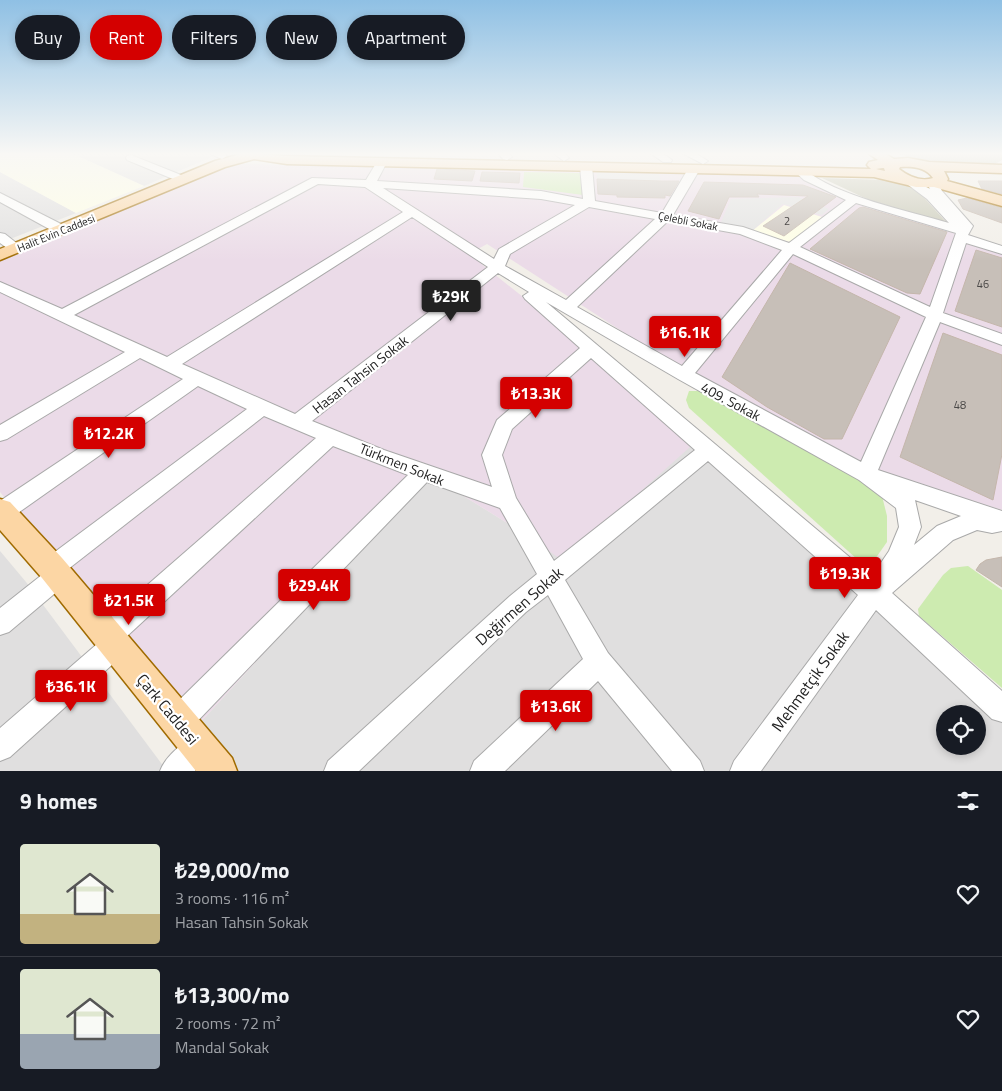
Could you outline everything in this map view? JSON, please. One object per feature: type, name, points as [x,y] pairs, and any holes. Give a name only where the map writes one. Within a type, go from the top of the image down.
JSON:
[{"type":"main road","name":"Halit Evin Caddesi","points":[[4,244],[56,227],[148,189]]},
{"type":"main road","name":"Halit Evin Caddesi","points":[[0,255],[160,189]]},
{"type":"main road","points":[[971,189],[1002,196]]},
{"type":"main road","points":[[978,191],[1002,201]]},
{"type":"main road","name":"Çark Caddesi","points":[[0,512],[55,572],[210,759]]},
{"type":"street","points":[[62,315],[299,189]]},
{"type":"street","name":"409. Sokak","points":[[378,189],[498,267],[567,308],[684,376],[866,474],[1002,521]]},
{"type":"street","name":"Çelebli Sokak","points":[[455,189],[541,194],[743,231],[790,248],[936,315],[1002,340]]},
{"type":"street","points":[[588,189],[589,202]]},
{"type":"street","points":[[567,308],[666,216],[683,189]]},
{"type":"street","points":[[832,189],[854,199],[962,234],[1002,250]]},
{"type":"street","points":[[923,189],[935,199],[962,234]]},
{"type":"street","points":[[874,593],[898,558],[910,527],[906,503],[866,474],[936,315],[962,234],[968,226],[937,192],[937,189]]},
{"type":"street","points":[[945,200],[946,194],[953,192],[978,191]]},
{"type":"street","points":[[0,197],[56,227]]},
{"type":"street","points":[[684,376],[790,248],[854,199]]},
{"type":"street","name":"Hasan Tahsin Sokak","points":[[297,422],[498,267],[504,252],[589,202]]},
{"type":"street","points":[[0,212],[16,206]]},
{"type":"street","points":[[168,364],[413,211]]},
{"type":"street","points":[[498,267],[874,593],[1002,709]]},
{"type":"street","name":"Türkmen Sokak","points":[[0,286],[261,408],[423,473],[507,501]]},
{"type":"street","points":[[591,348],[504,425],[492,455],[507,501],[600,662],[690,771]]},
{"type":"street","points":[[0,434],[140,351]]},
{"type":"street","points":[[0,512],[197,378]]},
{"type":"street","points":[[0,622],[55,572],[261,408]]},
{"type":"street","points":[[0,748],[111,641],[331,436]]},
{"type":"street","name":"Değirmen Sokak","points":[[338,771],[518,604],[708,450]]},
{"type":"street","points":[[178,721],[423,473]]},
{"type":"street","name":"Mehmetçik Sokak","points":[[744,771],[874,593],[945,532],[976,520],[1002,521]]},
{"type":"street","points":[[484,771],[600,662]]},
{"type":"street","points":[[174,771],[210,759]]},
{"type":"shaded area","points":[[0,189],[31,189],[76,213],[0,243]]},
{"type":"shaded area","points":[[31,189],[136,189],[76,213]]},
{"type":"shaded area","points":[[175,189],[832,189],[850,196],[950,224],[973,236],[1002,247],[1002,510],[828,456],[688,374],[487,244],[469,254],[700,438],[563,561],[525,534],[428,474],[198,725],[0,492],[0,261]]},
{"type":"shaded area","points":[[845,189],[914,189],[919,192],[947,223],[869,200]]},
{"type":"shaded area","points":[[798,197],[829,209],[822,215],[783,204],[752,231],[721,222],[731,199]]},
{"type":"shaded area","points":[[784,205],[822,217],[790,242],[752,231]]},
{"type":"shaded area","points":[[700,438],[1002,712],[1002,771],[237,771],[198,725],[428,474],[525,534]]},
{"type":"shaded area","points":[[0,551],[26,582],[167,771],[0,771]]},
{"type":"green space","points":[[538,189],[582,189],[583,195]]},
{"type":"green space","points":[[689,391],[699,391],[751,416],[881,492],[887,516],[887,542],[868,569],[689,408],[686,400]]},
{"type":"green space","points":[[968,566],[1002,590],[1002,688],[919,616],[918,609],[943,575],[951,568]]},
{"type":"building","points":[[598,189],[674,189],[670,196],[665,195],[665,198],[617,197],[617,195],[598,194]]},
{"type":"building","points":[[700,189],[814,189],[836,197],[784,236],[763,226],[808,196],[757,194],[759,197],[729,197],[719,219],[688,211]]},
{"type":"building","points":[[982,189],[1002,189],[1002,194]]},
{"type":"building","points":[[967,198],[1002,208],[1002,223],[963,209],[958,200]]},
{"type":"building","points":[[863,207],[947,232],[920,294],[907,293],[810,249],[859,208]]},
{"type":"building","points":[[976,250],[1002,258],[1002,327],[955,311]]},
{"type":"building","points":[[790,263],[900,317],[842,439],[824,439],[767,407],[722,377]]},
{"type":"building","points":[[943,333],[1002,355],[1002,454],[993,500],[900,457]]},
{"type":"building","points":[[1002,557],[1002,587],[976,570],[986,560]]}]
